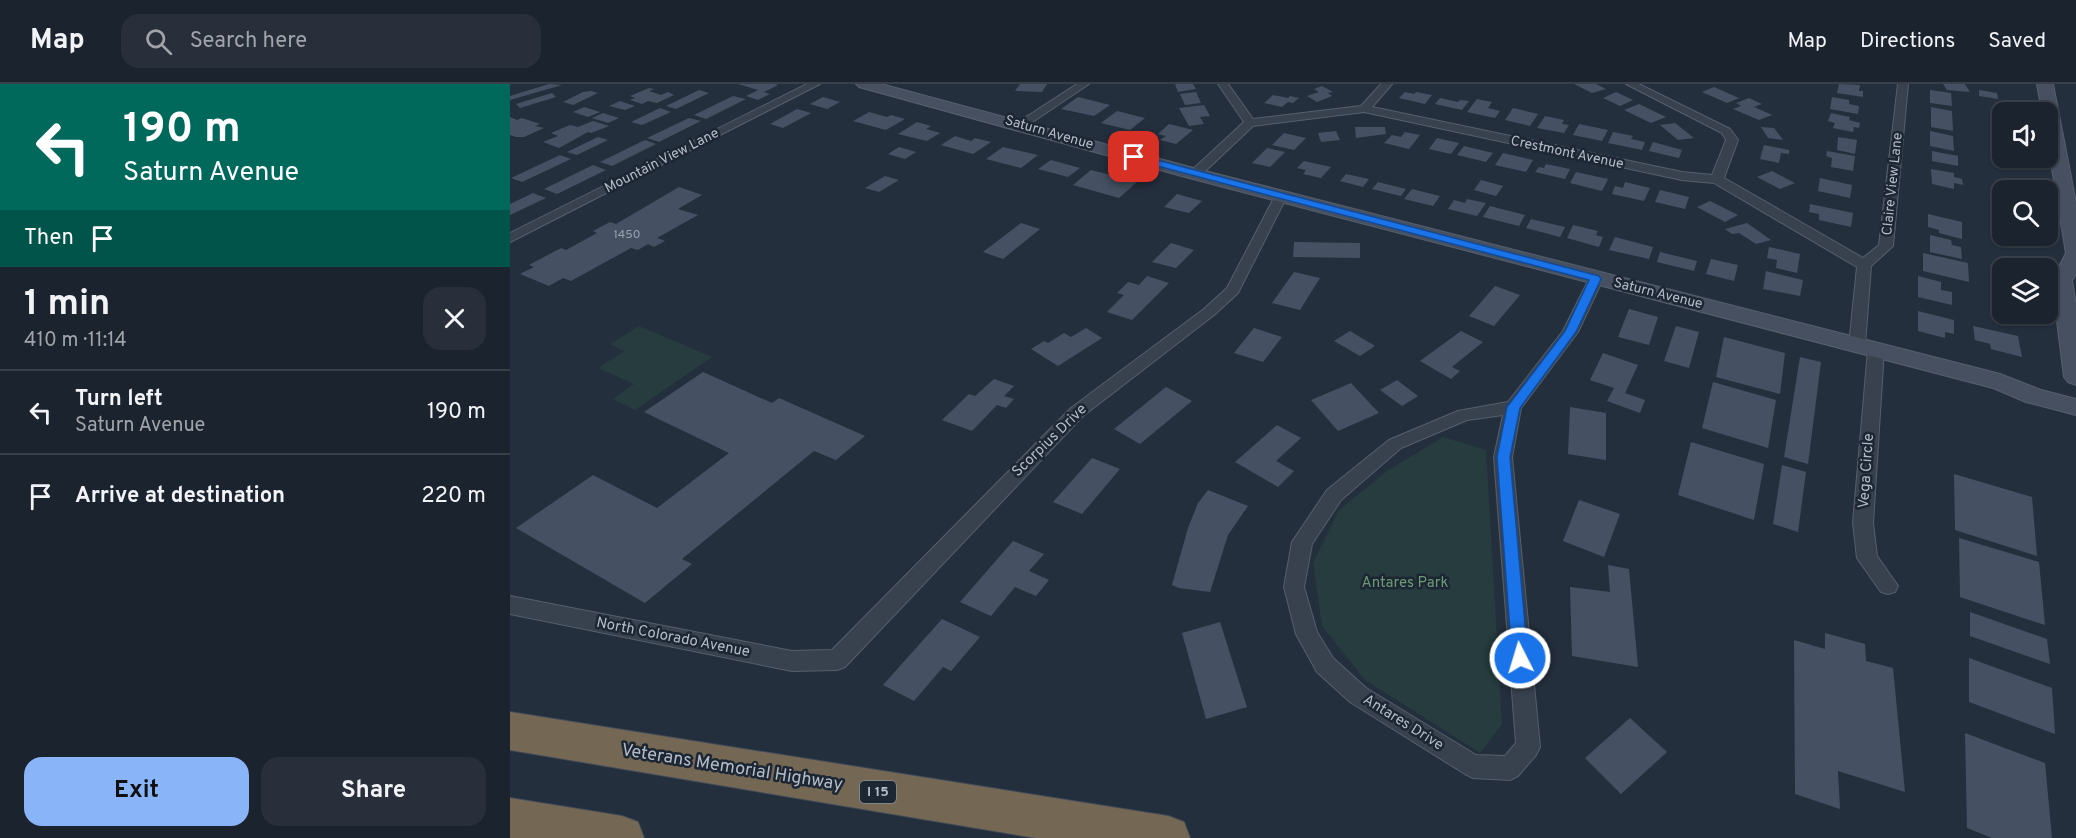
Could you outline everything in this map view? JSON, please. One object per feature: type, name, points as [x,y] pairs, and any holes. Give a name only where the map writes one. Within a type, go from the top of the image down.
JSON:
[{"type":"highway","points":[[510,724],[588,746]]},
{"type":"highway","name":"Veterans Memorial Highway","points":[[510,731],[588,746],[1168,838]]},
{"type":"highway","points":[[510,820],[622,838]]},
{"type":"street","name":"Mountain View Lane","points":[[510,238],[815,84]]},
{"type":"street","name":"Saturn Avenue","points":[[864,84],[1195,174],[2000,382],[2034,396],[2076,407]]},
{"type":"street","points":[[1021,125],[1084,84]]},
{"type":"street","points":[[1195,174],[1250,123],[1223,84]]},
{"type":"street","points":[[1364,110],[1387,84]]},
{"type":"street","points":[[1631,84],[1726,131],[1732,140],[1717,179]]},
{"type":"street","name":"Claire View Lane","points":[[1864,265],[1886,246],[1903,84]]},
{"type":"street","points":[[2045,84],[2074,229],[2076,253],[2062,281],[2076,377]]},
{"type":"street","name":"Crestmont Avenue","points":[[1250,123],[1364,110],[1682,176],[1717,179],[1864,265]]},
{"type":"street","name":"Scorpius Drive","points":[[837,660],[1077,412],[1209,312],[1233,290],[1281,196]]},
{"type":"street","points":[[1864,265],[1866,347]]},
{"type":"street","name":"Antares Drive","points":[[1513,407],[1464,415],[1395,444],[1334,495],[1302,542],[1294,587],[1307,634],[1325,665],[1358,695],[1473,766],[1509,768],[1528,747],[1503,457],[1513,407],[1570,332],[1596,279]]},
{"type":"street","name":"Vega Circle","points":[[1866,347],[1863,523],[1867,558],[1888,586]]},
{"type":"street","name":"Saturn Avenue","points":[[2000,382],[2031,382],[2076,393]]},
{"type":"street","name":"North Colorado Avenue","points":[[510,605],[792,661],[837,660]]},
{"type":"green space","points":[[639,326],[712,357],[635,410],[613,399],[634,384],[598,368],[624,351],[610,344]]},
{"type":"green space","name":"Antares Park","points":[[1443,437],[1486,450],[1502,724],[1480,753],[1365,680],[1322,626],[1313,563],[1339,510],[1387,471]]},
{"type":"building","points":[[549,84],[562,85],[510,100],[510,96]]},
{"type":"building","points":[[738,84],[778,85],[764,92],[770,94],[758,100],[746,96],[758,90]]},
{"type":"building","points":[[1020,84],[1047,84],[1042,92],[1015,91]]},
{"type":"building","points":[[1175,84],[1193,84],[1196,89],[1178,92]]},
{"type":"building","points":[[1574,84],[1596,84],[1606,89],[1592,93]]},
{"type":"building","points":[[1839,84],[1860,85],[1859,91],[1863,91],[1863,97],[1837,93]]},
{"type":"building","points":[[1943,84],[1965,84],[1970,92],[1947,90]]},
{"type":"building","points":[[1322,86],[1333,92],[1328,93],[1332,96],[1317,102],[1307,96],[1319,92],[1314,89]]},
{"type":"building","points":[[1714,87],[1739,98],[1727,103],[1702,92]]},
{"type":"building","points":[[649,88],[654,89],[649,91],[661,95],[668,92],[674,95],[657,103],[648,101],[642,104],[630,100],[635,98],[630,96]]},
{"type":"building","points":[[699,90],[709,93],[676,109],[666,106]]},
{"type":"building","points":[[1930,90],[1951,93],[1952,106],[1930,103]]},
{"type":"building","points":[[1979,90],[1997,93],[1998,99],[1979,96]]},
{"type":"building","points":[[583,92],[598,93],[573,105],[563,102]]},
{"type":"building","points":[[1196,92],[1201,103],[1185,105],[1180,94]]},
{"type":"building","points":[[1405,92],[1432,95],[1425,104],[1399,98]]},
{"type":"building","points":[[1616,92],[1633,100],[1620,106],[1603,98]]},
{"type":"building","points":[[552,93],[556,97],[520,108],[516,104]]},
{"type":"building","points":[[1273,95],[1299,98],[1282,107],[1264,103]]},
{"type":"building","points":[[733,96],[746,99],[706,119],[694,115]]},
{"type":"building","points":[[823,97],[840,102],[827,109],[810,104]]},
{"type":"building","points":[[1078,97],[1110,105],[1094,116],[1061,109]]},
{"type":"building","points":[[1832,97],[1849,100],[1849,104],[1859,106],[1858,114],[1830,109]]},
{"type":"building","points":[[1440,98],[1458,102],[1460,100],[1469,101],[1462,110],[1435,104]]},
{"type":"building","points":[[1749,98],[1762,104],[1754,107],[1772,115],[1759,120],[1733,109],[1741,106],[1736,103]]},
{"type":"building","points":[[1477,99],[1492,102],[1488,108],[1500,111],[1495,118],[1467,112]]},
{"type":"building","points":[[620,101],[635,106],[625,110],[609,106]]},
{"type":"building","points":[[1639,104],[1666,117],[1651,123],[1624,110]]},
{"type":"building","points":[[1204,105],[1210,116],[1200,117],[1204,124],[1189,126],[1179,108]]},
{"type":"building","points":[[584,107],[600,112],[588,117],[573,112]]},
{"type":"building","points":[[1931,107],[1952,111],[1953,131],[1931,127]]},
{"type":"building","points":[[660,108],[671,112],[642,125],[631,122]]},
{"type":"building","points":[[1513,108],[1538,114],[1530,126],[1505,120]]},
{"type":"building","points":[[797,109],[811,113],[783,128],[770,124]]},
{"type":"building","points":[[1117,111],[1145,118],[1130,130],[1101,123]]},
{"type":"building","points":[[869,112],[905,119],[886,130],[853,121]]},
{"type":"building","points":[[603,113],[619,118],[608,123],[592,118]]},
{"type":"building","points":[[1831,113],[1850,117],[1849,120],[1860,123],[1859,128],[1854,127],[1853,132],[1833,128],[1835,123],[1828,121]]},
{"type":"building","points":[[1545,116],[1564,120],[1562,124],[1569,125],[1564,133],[1537,128]]},
{"type":"building","points":[[510,117],[517,120],[522,118],[540,124],[535,126],[544,128],[524,137],[516,137],[510,135]]},
{"type":"building","points":[[689,118],[701,121],[659,142],[647,138]]},
{"type":"building","points":[[593,121],[609,126],[588,132],[559,148],[543,142],[558,136],[551,133],[570,125],[578,127]]},
{"type":"building","points":[[917,122],[931,126],[926,129],[940,133],[927,141],[898,134]]},
{"type":"building","points":[[1675,123],[1694,138],[1678,140],[1660,125]]},
{"type":"building","points":[[1169,124],[1193,130],[1176,144],[1160,140],[1166,136],[1158,134]]},
{"type":"building","points":[[1579,124],[1608,130],[1602,141],[1573,135]]},
{"type":"building","points":[[1355,127],[1385,127],[1386,134],[1356,138]]},
{"type":"building","points":[[1761,127],[1774,128],[1783,140],[1768,138]]},
{"type":"building","points":[[1336,131],[1340,140],[1321,142],[1318,133]]},
{"type":"building","points":[[1930,131],[1953,136],[1954,151],[1930,146]]},
{"type":"building","points":[[1405,132],[1420,135],[1409,149],[1384,143],[1392,135],[1401,137]]},
{"type":"building","points":[[1613,132],[1633,136],[1631,139],[1645,142],[1642,150],[1608,143]]},
{"type":"building","points":[[1284,133],[1306,138],[1294,150],[1272,145]]},
{"type":"building","points":[[955,136],[971,141],[975,138],[991,142],[973,154],[941,145]]},
{"type":"building","points":[[598,137],[608,140],[577,155],[567,152]]},
{"type":"building","points":[[1838,137],[1857,140],[1855,154],[1837,150]]},
{"type":"building","points":[[1437,138],[1459,143],[1451,154],[1429,149]]},
{"type":"building","points":[[645,140],[656,144],[612,166],[600,162]]},
{"type":"building","points":[[1653,142],[1682,150],[1679,158],[1649,151]]},
{"type":"building","points":[[1764,145],[1789,150],[1789,154],[1781,153],[1779,163],[1760,159]]},
{"type":"building","points":[[1464,146],[1493,153],[1486,162],[1457,155]]},
{"type":"building","points":[[899,147],[916,152],[905,159],[888,154]]},
{"type":"building","points":[[1003,147],[1038,155],[1021,168],[986,159]]},
{"type":"building","points":[[1267,148],[1285,152],[1270,167],[1252,163]]},
{"type":"building","points":[[1827,151],[1855,156],[1853,171],[1831,167],[1832,158],[1826,156]]},
{"type":"building","points":[[1932,151],[1958,156],[1958,166],[1932,161]]},
{"type":"building","points":[[1503,153],[1533,160],[1526,172],[1495,165]]},
{"type":"building","points":[[560,155],[571,159],[522,182],[511,178]]},
{"type":"building","points":[[1051,160],[1080,168],[1068,177],[1038,169]]},
{"type":"building","points":[[1304,161],[1331,167],[1321,178],[1303,174],[1306,170],[1297,168]]},
{"type":"building","points":[[1546,164],[1570,169],[1565,179],[1535,172],[1539,167],[1544,168]]},
{"type":"building","points":[[593,165],[606,170],[557,194],[544,189]]},
{"type":"building","points":[[1931,169],[1954,173],[1954,177],[1962,179],[1963,185],[1954,183],[1954,189],[1932,184]]},
{"type":"building","points":[[1091,170],[1137,182],[1119,198],[1073,185]]},
{"type":"building","points":[[1772,171],[1795,183],[1780,189],[1757,177]]},
{"type":"building","points":[[1576,172],[1608,179],[1602,191],[1570,183]]},
{"type":"building","points":[[1346,174],[1369,179],[1363,187],[1340,181]]},
{"type":"building","points":[[885,176],[899,180],[879,192],[865,188]]},
{"type":"building","points":[[1820,178],[1852,185],[1850,198],[1818,191]]},
{"type":"building","points":[[1481,180],[1503,186],[1496,196],[1474,190]]},
{"type":"building","points":[[1378,182],[1406,189],[1401,196],[1372,189]]},
{"type":"building","points":[[1625,182],[1650,188],[1644,201],[1612,194],[1615,186],[1623,188]]},
{"type":"building","points":[[679,187],[702,195],[678,209],[698,215],[657,238],[665,241],[654,247],[648,244],[638,250],[631,248],[571,281],[563,278],[549,286],[520,274],[534,267],[529,265],[561,248],[566,250],[597,233],[593,231],[610,222],[616,224]]},
{"type":"building","points":[[1412,189],[1440,196],[1433,206],[1404,199]]},
{"type":"building","points":[[1660,190],[1689,197],[1685,209],[1655,202]]},
{"type":"building","points":[[533,193],[546,198],[510,215],[510,204]]},
{"type":"building","points":[[1177,194],[1202,201],[1189,213],[1164,207]]},
{"type":"building","points":[[1467,199],[1486,203],[1477,216],[1448,209],[1454,200],[1465,203]]},
{"type":"building","points":[[1710,201],[1738,215],[1725,222],[1697,207]]},
{"type":"building","points":[[1810,204],[1853,213],[1851,227],[1819,220],[1819,214],[1809,212]]},
{"type":"building","points":[[1490,206],[1525,215],[1519,226],[1483,217]]},
{"type":"building","points":[[1928,214],[1962,222],[1962,239],[1939,233],[1939,230],[1928,227]]},
{"type":"building","points":[[1531,219],[1565,227],[1560,237],[1526,228]]},
{"type":"building","points":[[1021,223],[1040,229],[1003,259],[983,252]]},
{"type":"building","points":[[1747,223],[1771,240],[1756,244],[1739,233],[1732,234],[1725,229]]},
{"type":"building","points":[[1573,225],[1598,231],[1596,235],[1603,237],[1599,247],[1567,238]]},
{"type":"building","points":[[1930,235],[1951,240],[1952,245],[1961,247],[1962,259],[1930,252]]},
{"type":"building","points":[[1615,237],[1653,247],[1649,259],[1609,250]]},
{"type":"building","points":[[1294,242],[1360,243],[1360,258],[1293,257]]},
{"type":"building","points":[[1171,243],[1194,250],[1176,268],[1152,262]]},
{"type":"building","points":[[1769,247],[1800,254],[1797,273],[1776,268],[1777,260],[1767,258]]},
{"type":"building","points":[[1660,252],[1697,261],[1694,271],[1657,262]]},
{"type":"building","points":[[1923,253],[1968,263],[1969,282],[1923,271]]},
{"type":"building","points":[[1711,259],[1738,265],[1734,281],[1706,274]]},
{"type":"building","points":[[1766,271],[1803,280],[1800,296],[1763,289]]},
{"type":"building","points":[[1294,272],[1320,278],[1300,310],[1272,303]]},
{"type":"building","points":[[1147,276],[1169,283],[1132,320],[1107,312],[1124,295],[1117,293],[1128,282],[1139,285]]},
{"type":"building","points":[[1918,276],[1941,282],[1941,290],[1952,292],[1952,305],[1918,297]]},
{"type":"building","points":[[1495,286],[1520,295],[1494,326],[1469,316]]},
{"type":"building","points":[[1629,309],[1658,317],[1649,345],[1618,337]]},
{"type":"building","points":[[1918,311],[1954,320],[1954,334],[1945,332],[1945,338],[1918,331]]},
{"type":"building","points":[[1676,326],[1699,332],[1689,368],[1664,361]]},
{"type":"building","points":[[1973,326],[2018,336],[2022,357],[1991,349],[1990,344],[1975,340]]},
{"type":"building","points":[[1086,328],[1102,338],[1058,366],[1031,349],[1044,341],[1048,343],[1064,333],[1071,337]]},
{"type":"building","points":[[1254,328],[1282,337],[1263,362],[1234,353]]},
{"type":"building","points":[[1350,331],[1375,346],[1360,356],[1334,341]]},
{"type":"building","points":[[1461,331],[1483,342],[1452,367],[1460,371],[1451,379],[1420,361]]},
{"type":"building","points":[[1724,337],[1785,353],[1780,394],[1716,377]]},
{"type":"building","points":[[1603,353],[1638,365],[1625,393],[1645,400],[1640,413],[1607,401],[1614,388],[1590,380]]},
{"type":"building","points":[[1800,357],[1821,362],[1808,464],[1784,457]]},
{"type":"building","points":[[703,372],[772,403],[779,398],[865,436],[836,460],[814,451],[682,559],[692,564],[645,603],[516,528],[593,475],[657,508],[729,453],[644,412]]},
{"type":"building","points":[[994,379],[1014,386],[1004,396],[1014,399],[1006,408],[997,405],[972,431],[942,420],[969,394],[975,396]]},
{"type":"building","points":[[1397,380],[1418,396],[1402,406],[1380,390]]},
{"type":"building","points":[[1713,382],[1776,400],[1768,448],[1702,428]]},
{"type":"building","points":[[1351,383],[1379,413],[1338,431],[1311,400]]},
{"type":"building","points":[[1166,387],[1192,401],[1140,444],[1114,429]]},
{"type":"building","points":[[1570,407],[1606,413],[1606,460],[1568,454]]},
{"type":"building","points":[[1277,425],[1301,438],[1276,461],[1294,471],[1278,487],[1235,462]]},
{"type":"building","points":[[1691,442],[1764,464],[1754,520],[1678,495]]},
{"type":"building","points":[[1092,458],[1120,469],[1082,514],[1053,502]]},
{"type":"building","points":[[1782,465],[1806,472],[1798,532],[1773,524]]},
{"type":"building","points":[[1954,474],[2032,497],[2037,556],[1955,530]]},
{"type":"building","points":[[1208,490],[1248,506],[1228,535],[1210,592],[1179,588],[1172,585],[1188,528],[1198,503]]},
{"type":"building","points":[[1579,500],[1620,514],[1604,557],[1563,541]]},
{"type":"building","points":[[1959,538],[2039,562],[2045,625],[1960,597]]},
{"type":"building","points":[[1013,541],[1044,554],[1029,571],[1049,580],[1036,596],[1015,587],[991,616],[960,602]]},
{"type":"building","points":[[1608,565],[1629,569],[1638,667],[1572,656],[1570,587],[1610,592]]},
{"type":"building","points":[[1970,612],[2047,639],[2050,664],[1970,636]]},
{"type":"building","points":[[942,619],[980,637],[951,671],[943,667],[914,701],[883,685]]},
{"type":"building","points":[[1220,622],[1247,707],[1206,719],[1182,633]]},
{"type":"building","points":[[1825,633],[1865,644],[1866,661],[1893,668],[1905,792],[1838,771],[1840,809],[1795,794],[1794,640],[1825,649]]},
{"type":"building","points":[[1969,658],[2052,688],[2055,734],[1969,702]]},
{"type":"building","points":[[1630,718],[1667,752],[1621,794],[1585,758]]},
{"type":"building","points":[[1965,733],[2045,763],[2052,838],[1992,838],[1967,828]]},
{"type":"route","points":[[1134,157],[1596,279],[1570,332],[1513,407],[1503,457],[1520,658]]}]
